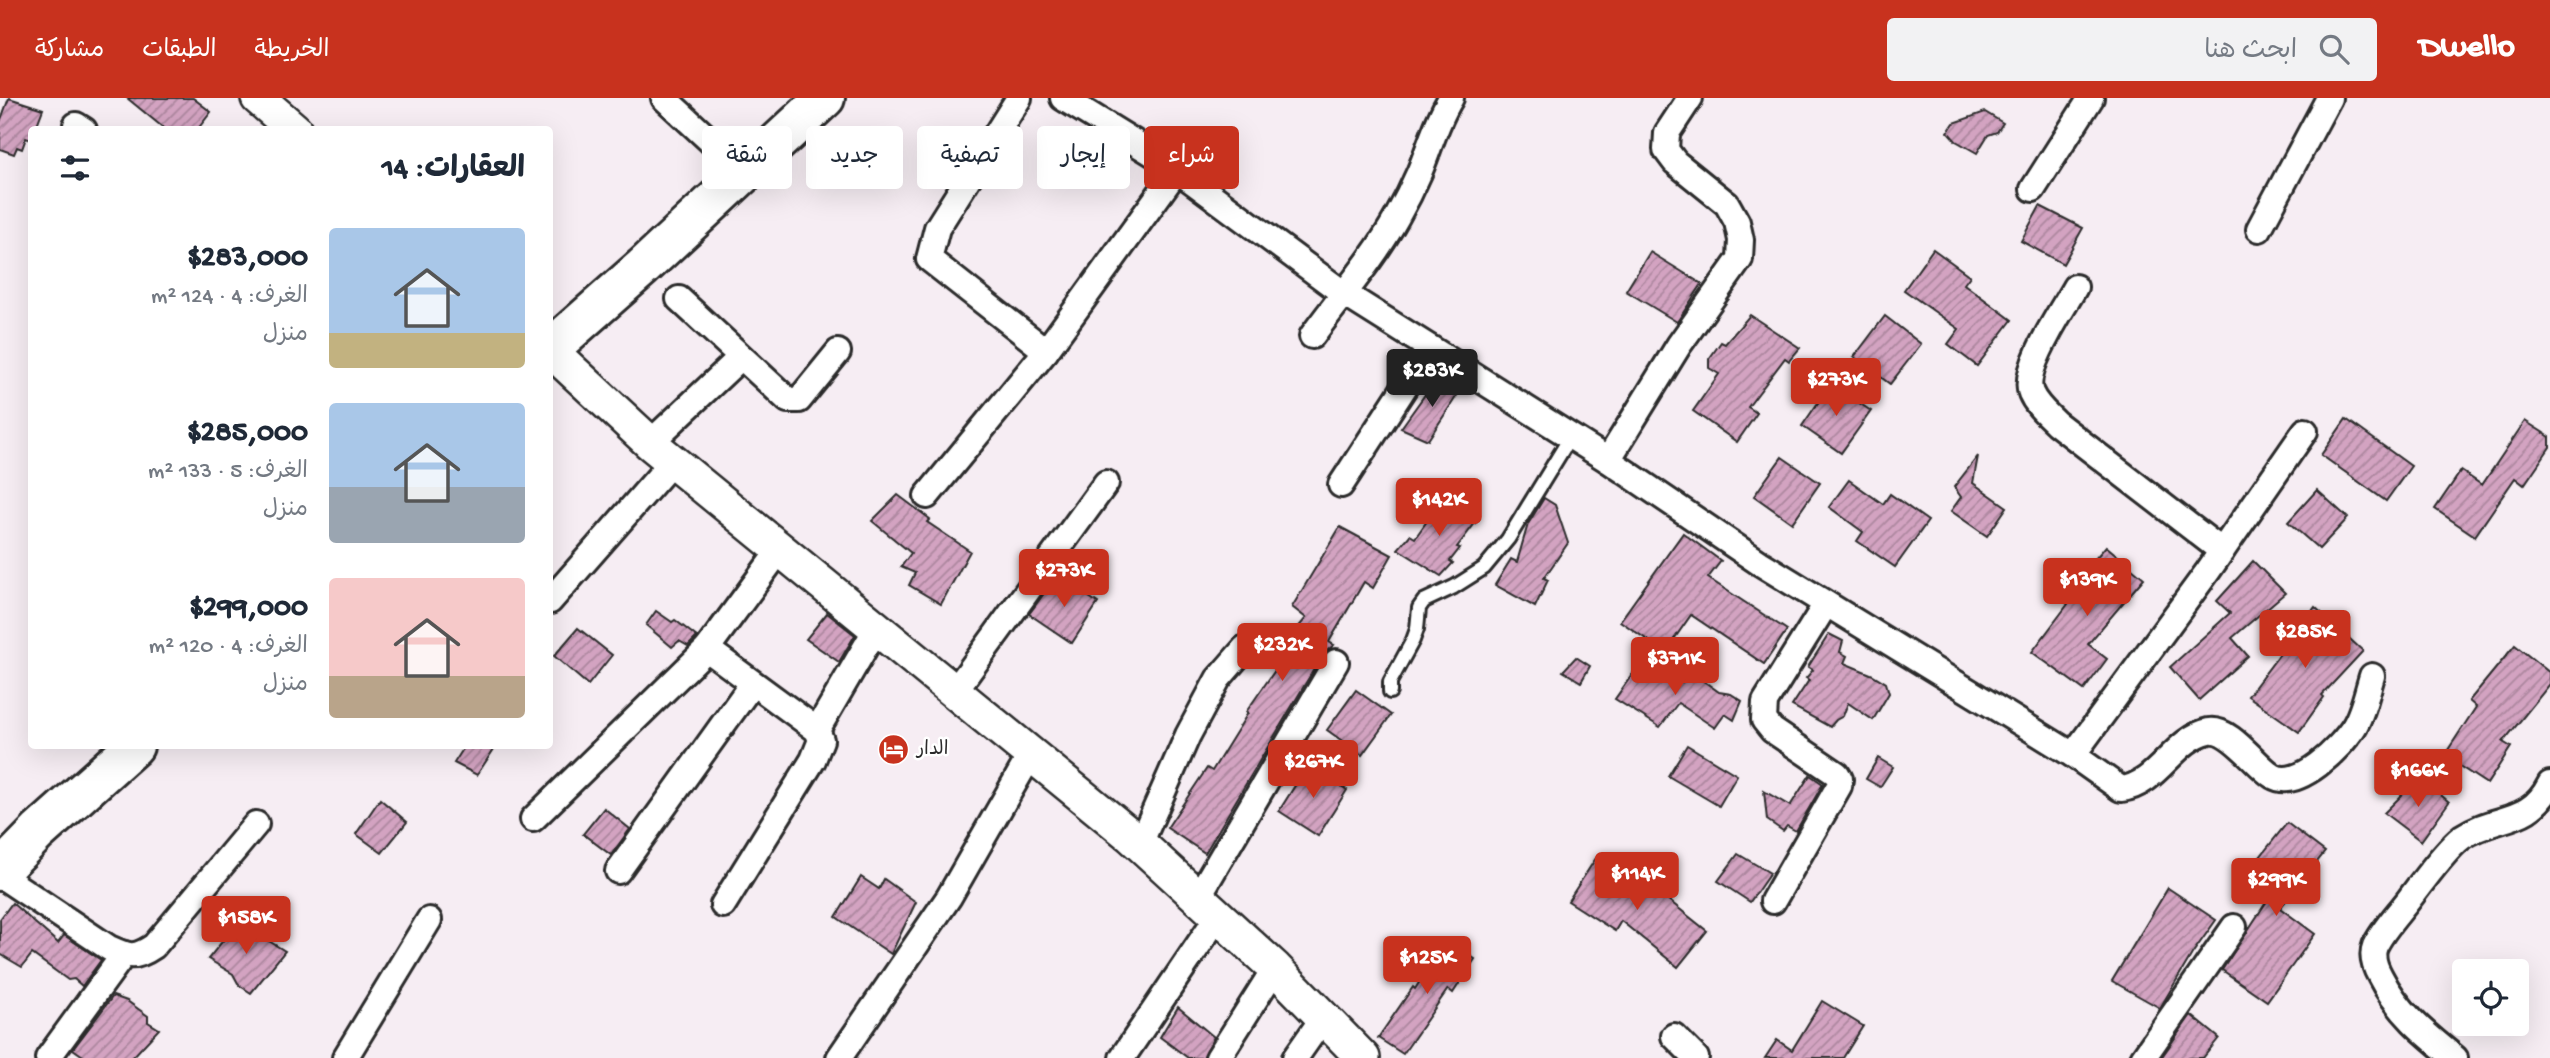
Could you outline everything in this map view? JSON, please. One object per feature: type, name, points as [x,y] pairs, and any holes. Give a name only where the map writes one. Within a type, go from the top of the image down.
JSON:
[{"type":"main road","points":[[792,129],[825,98]]},
{"type":"main road","points":[[553,346],[728,189]]},
{"type":"main road","points":[[0,873],[38,832],[131,749]]},
{"type":"street","points":[[258,98],[290,126]]},
{"type":"street","points":[[664,98],[702,133]]},
{"type":"street","points":[[1019,98],[937,228],[929,259],[1046,351]]},
{"type":"street","points":[[1063,98],[1144,149]]},
{"type":"street","points":[[1312,336],[1343,293],[1371,261],[1398,215],[1419,172],[1439,117],[1451,98]]},
{"type":"street","points":[[1608,460],[1679,345],[1740,259],[1741,240],[1737,222],[1727,204],[1675,162],[1666,150],[1667,132],[1690,98]]},
{"type":"street","points":[[2033,189],[2091,98]]},
{"type":"street","points":[[2259,229],[2329,98]]},
{"type":"street","points":[[927,496],[1046,351],[1163,189]]},
{"type":"street","points":[[1203,189],[1343,293],[1571,436],[1760,563],[2073,755],[2121,789],[2131,788],[2148,777],[2197,734],[2213,730],[2230,738],[2273,776],[2286,780],[2302,775],[2334,751],[2355,725],[2372,676]]},
{"type":"street","points":[[2075,287],[2031,368],[2030,391],[2041,408],[2056,423],[2222,551]]},
{"type":"street","points":[[679,299],[788,400],[799,400],[838,352]]},
{"type":"street","points":[[1341,485],[1430,348]]},
{"type":"street","points":[[553,352],[661,452],[779,551],[1140,844],[1275,968],[1363,1058]]},
{"type":"street","points":[[553,597],[661,452],[741,357]]},
{"type":"street","points":[[2073,755],[2222,551],[2305,430]]},
{"type":"street","points":[[954,692],[1106,483]]},
{"type":"street","points":[[533,819],[707,649],[779,551]]},
{"type":"street","points":[[1773,901],[1839,786],[1838,774],[1772,730],[1764,720],[1765,702],[1826,604]]},
{"type":"street","points":[[817,730],[876,629]]},
{"type":"street","points":[[1140,844],[1188,735],[1218,680],[1245,648]]},
{"type":"street","points":[[707,649],[817,730],[821,740],[813,760],[723,905]]},
{"type":"street","points":[[1122,1058],[1208,906],[1336,662]]},
{"type":"street","points":[[618,871],[752,684]]},
{"type":"street","points":[[839,1058],[949,897],[1031,754]]},
{"type":"street","points":[[2455,1058],[2415,1026],[2391,998],[2374,964],[2374,947],[2418,888],[2460,839],[2480,827],[2523,814],[2543,798],[2550,784]]},
{"type":"street","points":[[0,873],[109,948],[124,954],[141,956],[154,946],[256,824]]},
{"type":"street","points":[[345,1058],[429,920]]},
{"type":"street","points":[[2143,1058],[2234,927]]},
{"type":"street","points":[[48,1058],[124,954]]},
{"type":"street","points":[[1219,1058],[1275,968]]},
{"type":"street","points":[[1295,1058],[1323,1018]]},
{"type":"street","points":[[1674,1036],[1696,1058]]},
{"type":"lane","points":[[1390,692],[1390,682],[1418,629],[1419,608],[1424,601],[1454,587],[1483,568],[1508,539],[1571,436]]},
{"type":"building","points":[[9,98],[43,109],[37,126],[28,126],[28,139],[26,138],[22,149],[17,147],[14,154],[0,149],[0,122]]},
{"type":"building","points":[[127,98],[193,98],[211,112],[200,126],[161,126]]},
{"type":"building","points":[[1985,112],[2003,123],[1997,132],[1988,135],[1977,153],[1956,141],[1948,132],[1954,123]]},
{"type":"building","points":[[2040,206],[2083,228],[2063,264],[2021,241]]},
{"type":"building","points":[[1933,249],[1970,276],[1964,284],[2012,320],[1977,366],[1948,344],[1959,329],[1904,290]]},
{"type":"building","points":[[1650,252],[1702,284],[1677,322],[1626,291]]},
{"type":"building","points":[[1750,315],[1800,348],[1789,361],[1785,358],[1748,407],[1757,413],[1737,442],[1693,411],[1719,374],[1709,368],[1709,359],[1721,342],[1725,344]]},
{"type":"building","points":[[1885,316],[1921,344],[1890,384],[1854,357]]},
{"type":"building","points":[[1439,375],[1460,391],[1428,440],[1401,428]]},
{"type":"building","points":[[1831,384],[1871,411],[1841,453],[1802,426]]},
{"type":"building","points":[[2346,419],[2411,466],[2386,501],[2321,455]]},
{"type":"building","points":[[2525,421],[2550,437],[2550,447],[2524,485],[2515,478],[2475,536],[2435,509],[2461,471],[2482,485]]},
{"type":"building","points":[[1978,456],[1973,483],[2007,507],[1987,536],[1951,511],[1961,497],[1954,487]]},
{"type":"building","points":[[1782,457],[1820,483],[1792,523],[1754,496]]},
{"type":"building","points":[[1849,480],[1883,504],[1890,494],[1928,521],[1895,567],[1857,541],[1863,532],[1829,507]]},
{"type":"building","points":[[2317,490],[2348,518],[2319,549],[2288,522]]},
{"type":"building","points":[[898,495],[930,519],[927,522],[970,551],[941,604],[909,585],[915,573],[901,567],[911,553],[872,521]]},
{"type":"building","points":[[1444,497],[1476,522],[1457,547],[1460,548],[1450,561],[1453,563],[1441,576],[1398,549],[1410,535],[1415,538]]},
{"type":"building","points":[[1544,498],[1555,505],[1568,543],[1544,578],[1548,580],[1535,607],[1495,585],[1511,559],[1517,562],[1528,524]]},
{"type":"building","points":[[1340,527],[1392,555],[1373,588],[1364,582],[1329,642],[1334,645],[1323,654],[1205,853],[1167,828],[1207,768],[1212,771],[1248,713],[1246,712],[1289,650],[1283,646],[1306,618],[1292,607]]},
{"type":"building","points":[[1683,533],[1721,561],[1708,578],[1787,630],[1764,664],[1691,615],[1665,652],[1620,621]]},
{"type":"building","points":[[2106,546],[2144,578],[2088,644],[2107,659],[2084,690],[2032,652],[2068,604],[2061,599]]},
{"type":"building","points":[[2253,561],[2285,593],[2232,638],[2248,656],[2199,700],[2170,667],[2230,613],[2217,601]]},
{"type":"building","points":[[1057,576],[1098,603],[1072,643],[1029,614]]},
{"type":"building","points":[[2315,607],[2363,651],[2322,695],[2324,697],[2299,732],[2248,696]]},
{"type":"building","points":[[656,611],[672,622],[675,620],[697,637],[688,646],[679,641],[672,647],[646,625]]},
{"type":"building","points":[[827,613],[855,635],[839,662],[806,639]]},
{"type":"building","points":[[578,628],[612,655],[588,685],[554,656]]},
{"type":"building","points":[[1829,634],[1843,641],[1840,652],[1847,656],[1844,663],[1886,683],[1889,693],[1873,720],[1848,703],[1843,716],[1830,727],[1792,706],[1809,680],[1806,678],[1813,670],[1808,667]]},
{"type":"building","points":[[2515,645],[2550,673],[2550,684],[2503,742],[2511,747],[2487,784],[2444,756],[2476,707],[2469,701]]},
{"type":"building","points":[[1576,657],[1590,666],[1581,682],[1563,671]]},
{"type":"building","points":[[1641,662],[1682,682],[1691,672],[1719,692],[1731,694],[1742,701],[1734,720],[1725,714],[1715,728],[1678,703],[1660,727],[1615,699]]},
{"type":"building","points":[[1356,690],[1391,715],[1362,755],[1327,730]]},
{"type":"building","points":[[1687,745],[1737,775],[1719,806],[1668,776]]},
{"type":"building","points":[[463,749],[494,749],[477,775],[454,763]]},
{"type":"building","points":[[1878,758],[1893,767],[1880,787],[1866,779]]},
{"type":"building","points":[[1308,765],[1347,790],[1318,836],[1279,811]]},
{"type":"building","points":[[1810,775],[1823,784],[1796,831],[1787,826],[1783,831],[1767,820],[1764,791],[1790,806]]},
{"type":"building","points":[[2420,777],[2449,802],[2421,841],[2384,813]]},
{"type":"building","points":[[380,799],[407,822],[382,853],[356,834]]},
{"type":"building","points":[[604,808],[630,829],[611,855],[583,834]]},
{"type":"building","points":[[2287,823],[2325,852],[2280,908],[2315,934],[2267,1001],[2222,970],[2280,881],[2256,862]]},
{"type":"building","points":[[1738,854],[1770,873],[1750,902],[1718,881]]},
{"type":"building","points":[[1596,858],[1660,898],[1662,895],[1707,931],[1678,967],[1621,921],[1615,931],[1568,901]]},
{"type":"building","points":[[861,877],[879,889],[884,879],[916,902],[891,954],[836,917]]},
{"type":"building","points":[[2168,888],[2216,920],[2160,1008],[2112,981]]},
{"type":"building","points":[[12,903],[58,943],[64,935],[101,960],[82,986],[74,979],[68,980],[32,954],[22,967],[0,954],[0,919]]},
{"type":"building","points":[[238,922],[285,951],[251,993],[239,985],[233,974],[208,959]]},
{"type":"building","points":[[1446,940],[1475,959],[1453,993],[1448,989],[1403,1054],[1378,1038],[1413,987],[1415,989]]},
{"type":"building","points":[[113,996],[127,1001],[148,1016],[148,1022],[159,1029],[132,1058],[86,1058],[73,1049]]},
{"type":"building","points":[[1822,1001],[1863,1026],[1843,1058],[1765,1058],[1777,1040],[1792,1050]]},
{"type":"building","points":[[1178,1007],[1214,1037],[1203,1058],[1188,1058],[1160,1037]]},
{"type":"building","points":[[2191,1015],[2219,1038],[2203,1058],[2161,1058]]},
{"type":"place","name":"الدار","points":[[894,750]]}]
